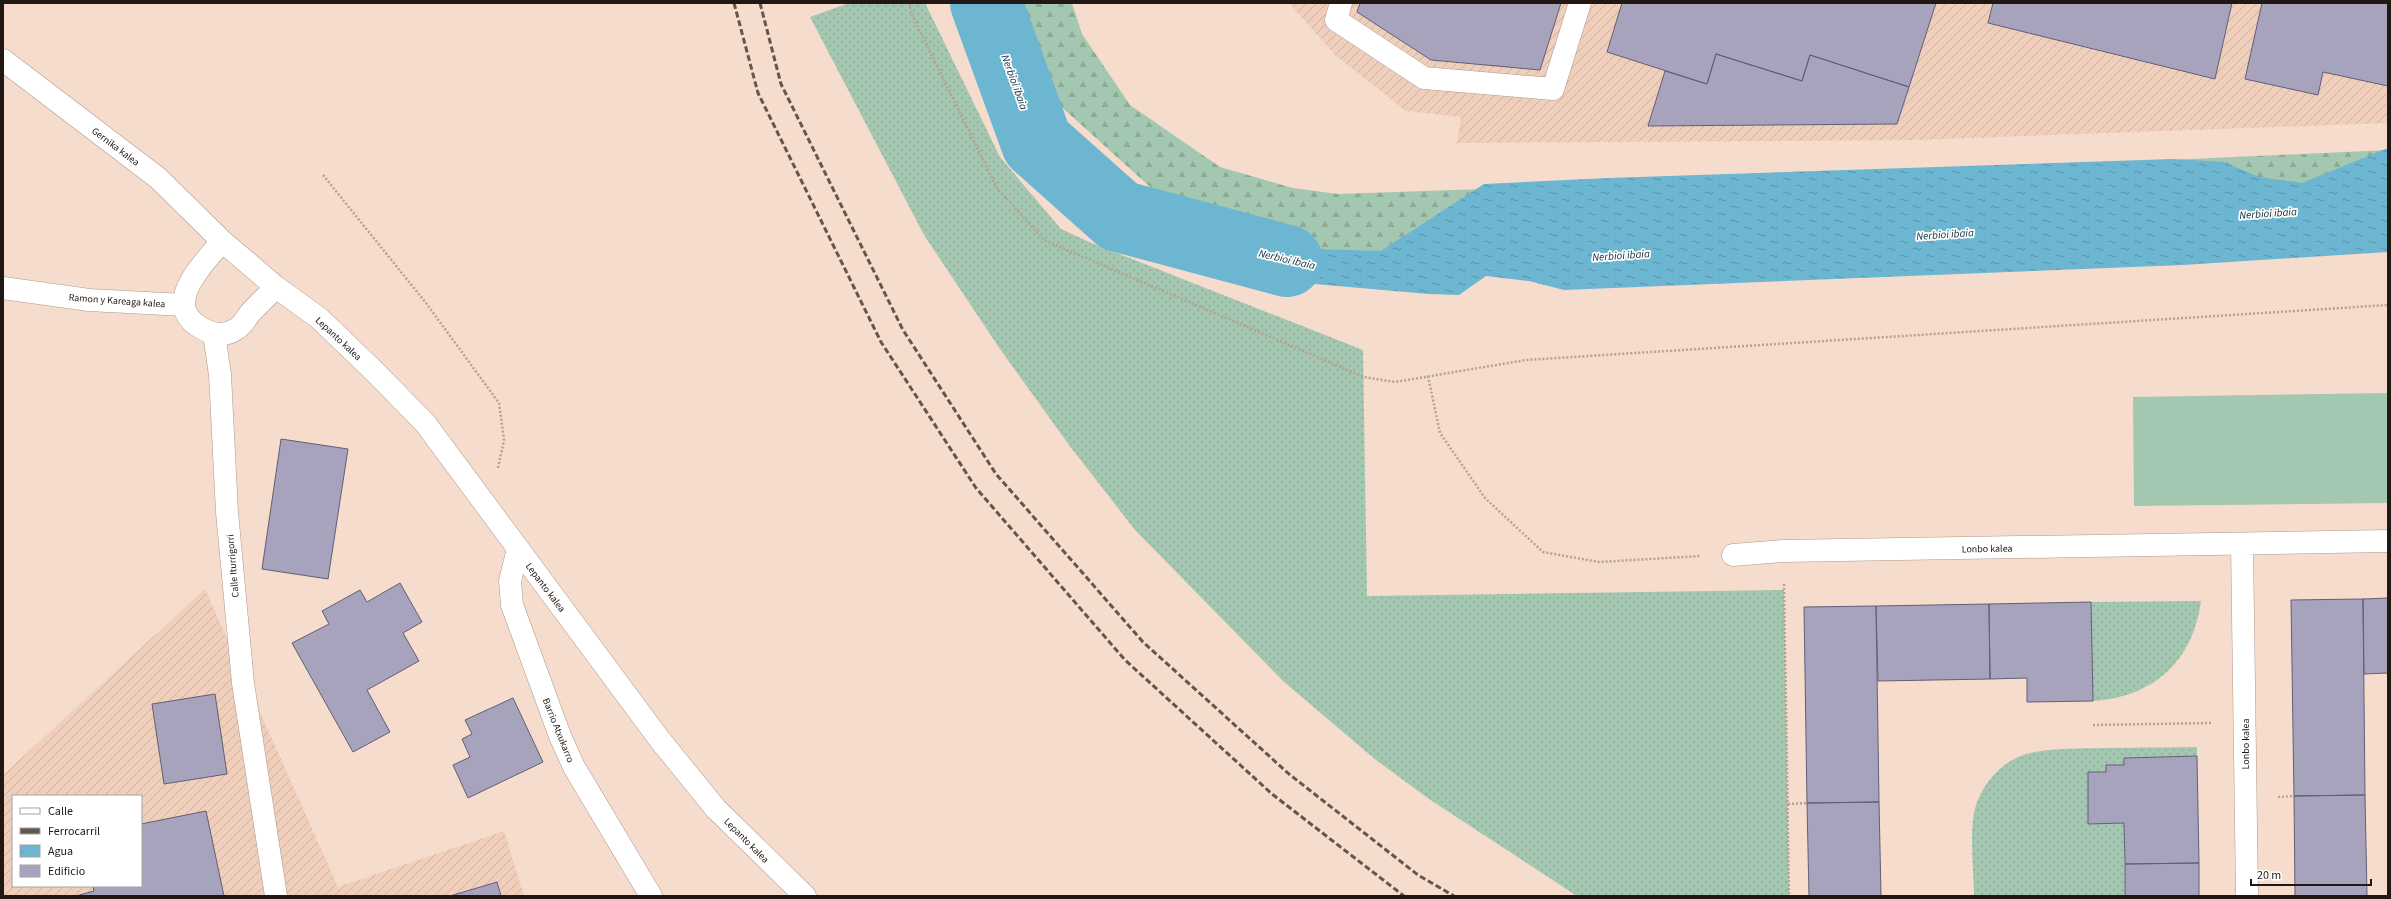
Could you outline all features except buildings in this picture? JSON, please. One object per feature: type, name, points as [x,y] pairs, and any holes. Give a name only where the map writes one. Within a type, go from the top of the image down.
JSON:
[{"type":"street","points":[[1342,3],[1336,20],[1424,78],[1552,89],[1580,3]]},
{"type":"street","name":"Gernika kalea","points":[[3,60],[158,178],[222,241],[276,288]]},
{"type":"street","points":[[222,241],[188,283],[184,305],[194,325],[214,334],[226,334],[236,330],[276,288]]},
{"type":"street","name":"Ramon y Kareaga kalea","points":[[3,288],[89,300],[184,305]]},
{"type":"street","name":"Lepanto kalea","points":[[276,288],[320,318],[425,424],[660,740],[716,809],[806,896]]},
{"type":"street","name":"Calle Iturrigorri","points":[[214,334],[220,376],[227,512],[243,683],[276,896]]},
{"type":"street","name":"Lonbo kalea","points":[[1733,555],[1783,551],[2388,541]]},
{"type":"street","name":"Lonbo kalea","points":[[2242,544],[2247,896]]},
{"type":"street","name":"Barrio Atxukarro","points":[[518,549],[510,581],[512,605],[560,736],[574,767],[651,896]]},
{"type":"path","points":[[909,3],[912,15],[997,188],[1044,240],[1364,377],[1395,382],[1526,360],[2388,305]]},
{"type":"path","points":[[323,174],[426,303],[499,402],[504,440],[496,479],[474,490]]},
{"type":"path","points":[[1428,376],[1440,433],[1485,498],[1542,552],[1599,562],[1733,555]]},
{"type":"path","points":[[1783,551],[1789,896]]},
{"type":"path","points":[[2093,725],[2245,722]]},
{"type":"path","points":[[1788,804],[1807,803]]},
{"type":"shaded area","points":[[1289,3],[2388,3],[2388,123],[1914,140],[1457,143],[1461,117],[1406,111],[1335,55]]},
{"type":"shaded area","points":[[205,589],[338,887],[504,831],[524,896],[3,896],[3,775]]},
{"type":"green space","points":[[849,3],[925,3],[1000,157],[1061,229],[1089,242],[1363,350],[1367,596],[1784,590],[1789,896],[1577,896],[1429,799],[1376,760],[1283,681],[1135,530],[1069,445],[1000,349],[924,235],[810,17]]},
{"type":"green space","points":[[1006,3],[1072,3],[1082,34],[1130,105],[1220,167],[1293,188],[1338,194],[1690,182],[2388,150],[2388,208],[1392,273],[1169,204],[1025,74]]},
{"type":"green space","points":[[2388,393],[2388,503],[2134,506],[2133,397]]},
{"type":"green space","points":[[2201,601],[2197,622],[2189,641],[2179,658],[2167,672],[2152,683],[2134,692],[2115,698],[2093,701],[2091,602]]},
{"type":"green space","points":[[2197,747],[2197,756],[2124,758],[2124,765],[2106,765],[2106,772],[2088,773],[2088,824],[2124,823],[2125,896],[1974,896],[1972,836],[1974,812],[1980,795],[1992,777],[2003,766],[2025,754],[2047,750]]},
{"type":"water","points":[[2388,148],[2388,252],[2183,265],[1564,290],[1529,281],[1486,276],[1459,295],[1429,294],[1303,283],[1179,251],[1207,219],[1311,249],[1381,251],[1484,184],[1609,178],[2172,159],[2224,162],[2259,177],[2302,183]]},
{"type":"waterway","name":"Nerbioi ibaia","points":[[986,3],[1037,143],[1119,216],[1287,261]]},
{"type":"railway","points":[[734,3],[758,93],[881,342],[976,488],[1125,660],[1272,794],[1404,896]]},
{"type":"railway","points":[[760,3],[781,84],[903,330],[996,474],[1143,642],[1289,774],[1418,875],[1454,896]]}]
